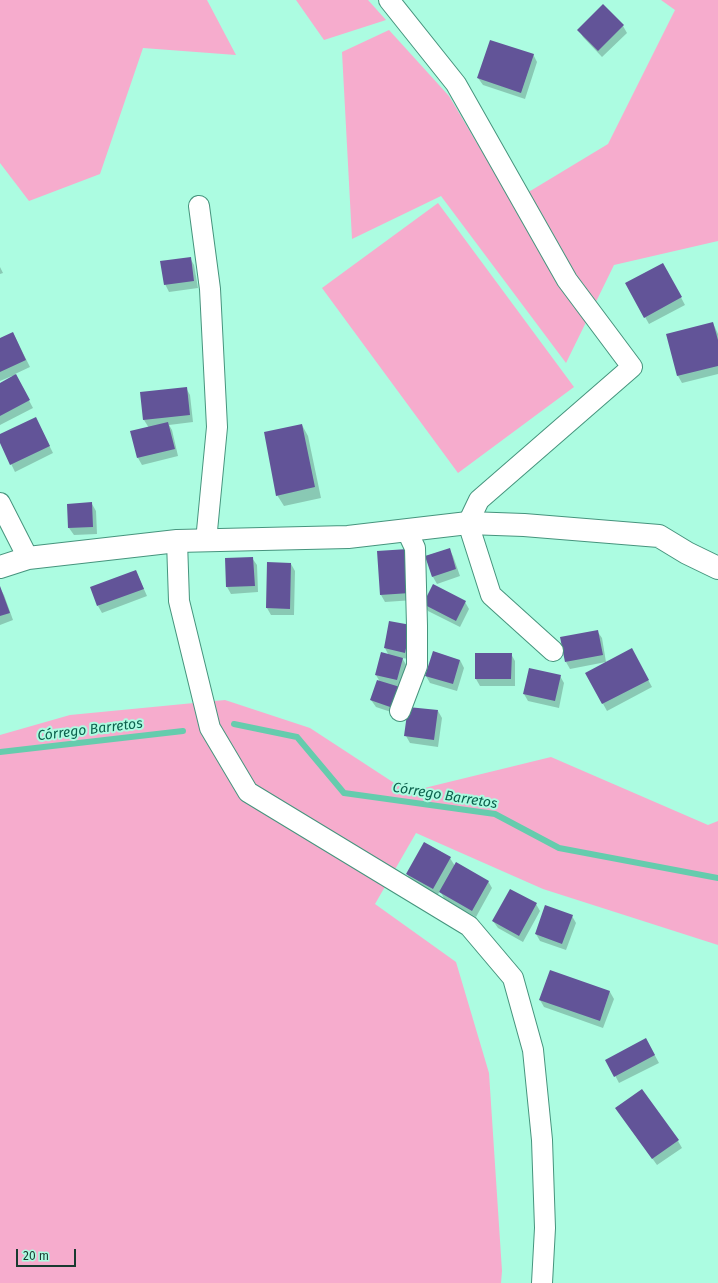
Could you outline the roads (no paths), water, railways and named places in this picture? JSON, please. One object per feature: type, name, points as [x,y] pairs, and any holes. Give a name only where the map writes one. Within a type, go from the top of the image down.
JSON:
[{"type":"main road","points":[[0,567],[28,558],[177,541],[348,537],[468,523],[524,525],[659,536],[687,553],[718,568]]},
{"type":"street","points":[[389,0],[456,84],[567,280],[632,367],[479,500],[468,523],[491,595],[553,651]]},
{"type":"street","points":[[199,206],[210,289],[217,427],[206,540]]},
{"type":"street","points":[[0,504],[28,558]]},
{"type":"street","points":[[400,711],[417,666],[415,548],[407,530]]},
{"type":"street","points":[[177,541],[179,600],[210,728],[248,792],[469,926],[513,978],[533,1050],[542,1140],[545,1228],[542,1283]]},
{"type":"waterway","name":"Córrego Barretos","points":[[234,724],[297,737],[344,793],[495,814],[559,848],[718,878]]},
{"type":"waterway","name":"Córrego Barretos","points":[[0,752],[183,731]]}]
